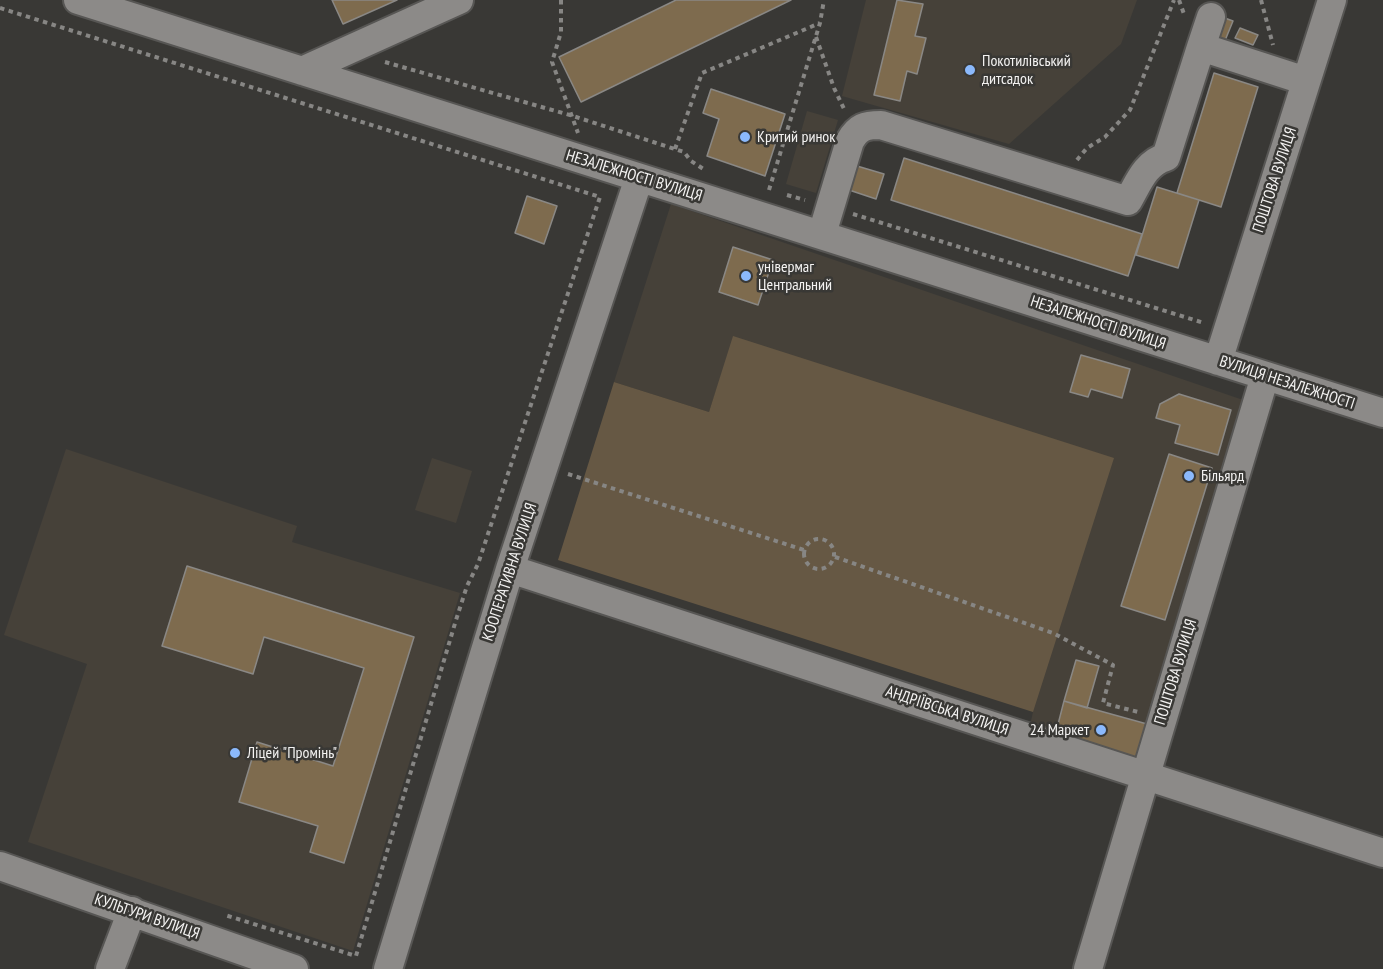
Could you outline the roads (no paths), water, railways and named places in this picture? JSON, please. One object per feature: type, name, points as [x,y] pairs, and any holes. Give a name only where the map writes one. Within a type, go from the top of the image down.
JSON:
[{"type":"street","points":[[302,71],[459,0]]},
{"type":"street","name":"ПОШТОВА ВУЛИЦЯ","points":[[1218,361],[1294,76],[1332,0]]},
{"type":"street","name":"НЕЗАЛЕЖНОСТІ ВУЛИЦЯ","points":[[86,1],[1191,352]]},
{"type":"street","points":[[822,234],[850,141],[857,130],[867,125],[881,125],[1128,201],[1147,169],[1156,160],[1166,157],[1211,17]]},
{"type":"street","points":[[1201,47],[1294,76]]},
{"type":"street","name":"КООПЕРАТИВНА ВУЛИЦЯ","points":[[388,969],[510,569],[639,178]]},
{"type":"street","name":"ВУЛИЦЯ НЕЗАЛЕЖНОСТІ","points":[[1191,352],[1383,413]]},
{"type":"street","name":"ПОШТОВА ВУЛИЦЯ","points":[[1088,969],[1264,376]]},
{"type":"street","name":"АНДРІЇВСЬКА ВУЛИЦЯ","points":[[510,569],[1383,853]]},
{"type":"street","name":"КУЛЬТУРИ ВУЛИЦЯ","points":[[0,866],[294,969]]},
{"type":"street","points":[[110,969],[132,911]]},
{"type":"place","name":"Покотилівський дитсадок","points":[[970,70]]},
{"type":"place","name":"Критий ринок","points":[[745,137]]},
{"type":"place","name":"універмаг Центральний","points":[[746,276]]},
{"type":"place","name":"Більярд","points":[[1189,476]]},
{"type":"place","name":"24 Маркет","points":[[1101,730]]},
{"type":"place","name":"Ліцей \"Промінь\"","points":[[235,753]]}]
